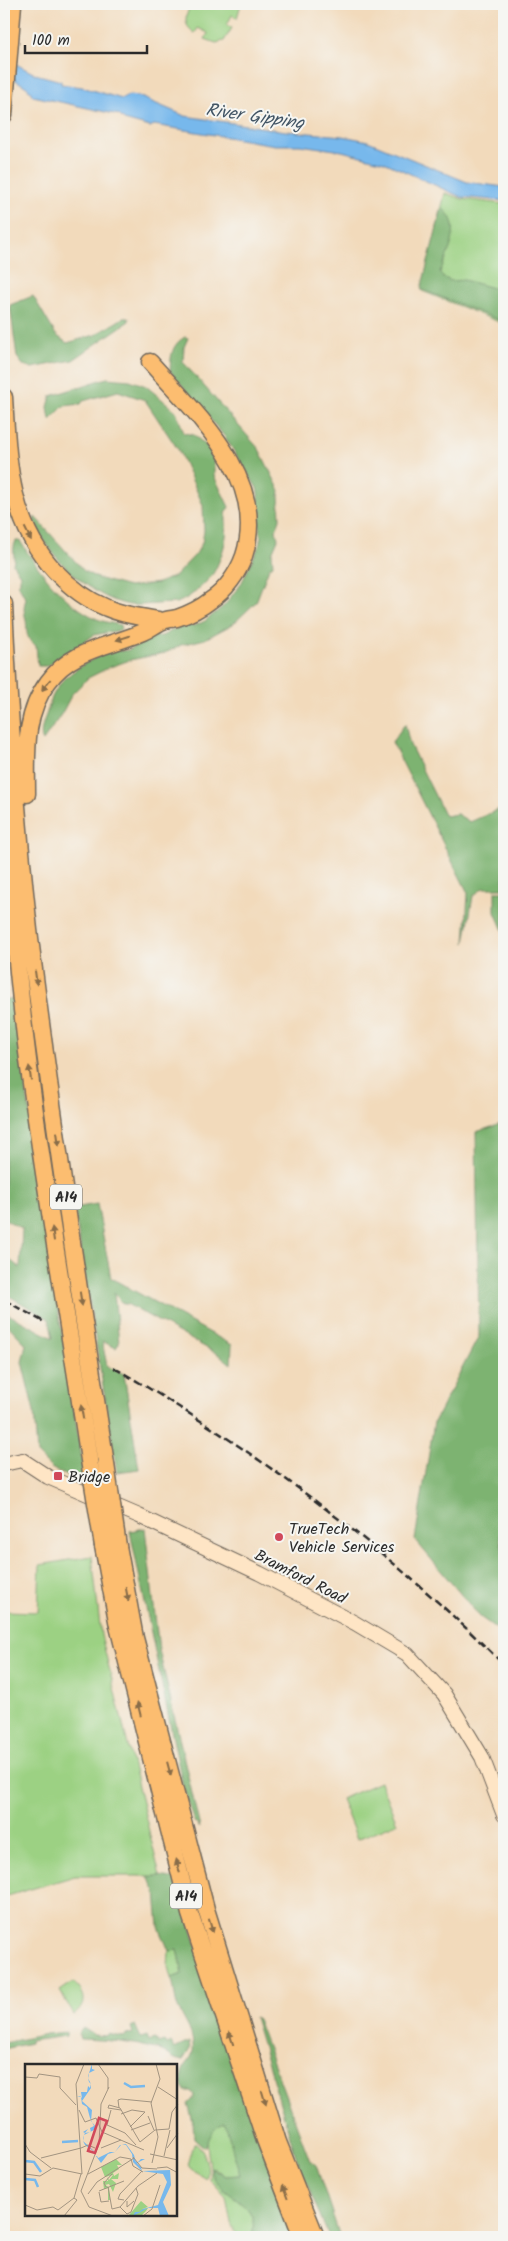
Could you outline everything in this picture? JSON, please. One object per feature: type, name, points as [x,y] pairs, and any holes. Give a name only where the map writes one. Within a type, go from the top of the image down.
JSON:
[{"type":"highway","points":[[4,107],[13,4]]},
{"type":"highway","points":[[29,929],[34,906],[27,800],[27,743],[32,712],[40,693],[56,672],[82,653],[143,632],[163,621],[178,618],[195,611],[224,589],[242,561],[247,546],[249,514],[240,481],[217,442],[150,362]]},
{"type":"highway","points":[[4,397],[10,474],[19,513],[28,536],[44,560],[70,587],[91,601],[120,613],[163,621]]},
{"type":"highway","name":"A14","points":[[4,604],[14,756],[29,929],[75,1264],[106,1464],[110,1546],[118,1626],[190,1914],[265,2140],[302,2237]]},
{"type":"highway","name":"A14","points":[[4,804],[14,936],[28,1059],[56,1256],[89,1460],[206,1909],[278,2142],[316,2237]]},
{"type":"highway","points":[[4,901],[14,936]]},
{"type":"main road","name":"Bramford Road","points":[[4,1464],[22,1460],[48,1477],[139,1516],[259,1573],[356,1623],[406,1654],[444,1694],[482,1757],[504,1815]]},
{"type":"green space","points":[[198,4],[241,4],[237,18],[232,15],[227,25],[232,28],[224,41],[216,43],[205,39],[208,33],[198,28],[195,33],[189,28],[186,22],[188,11],[190,7],[195,10]]},
{"type":"green space","points":[[445,193],[462,199],[504,204],[504,324],[422,291]]},
{"type":"green space","points":[[442,208],[449,215],[452,222],[453,238],[440,272],[442,277],[451,281],[464,280],[504,291],[504,322],[421,289]]},
{"type":"green space","points":[[33,296],[56,335],[67,343],[95,335],[123,318],[129,318],[129,321],[73,360],[32,368],[23,365],[17,357],[10,305]]},
{"type":"green space","points":[[185,337],[188,338],[184,347],[183,362],[259,449],[280,491],[280,519],[276,530],[278,539],[272,553],[273,565],[269,568],[256,602],[233,624],[205,639],[181,645],[165,653],[130,660],[88,678],[72,694],[43,741],[41,735],[42,728],[51,699],[68,676],[91,660],[116,648],[120,651],[129,650],[151,637],[162,636],[175,629],[188,625],[194,626],[205,621],[225,605],[242,582],[259,546],[261,536],[257,488],[225,437],[170,371],[174,347]]},
{"type":"green space","points":[[107,378],[130,380],[146,386],[176,411],[184,433],[194,435],[210,449],[214,462],[214,476],[229,507],[226,514],[224,545],[214,572],[197,590],[176,603],[130,605],[115,601],[101,594],[86,585],[60,561],[40,533],[34,520],[35,517],[84,571],[97,578],[129,587],[158,583],[175,576],[196,554],[202,543],[204,531],[203,505],[179,451],[145,400],[118,391],[83,401],[81,404],[64,406],[50,420],[48,407],[51,396]]},
{"type":"green space","points":[[16,541],[20,541],[53,586],[73,604],[97,619],[120,625],[121,630],[94,635],[60,659],[46,666],[38,666],[36,646],[27,634],[24,610],[26,599],[18,584],[20,582],[20,575],[13,564]]},
{"type":"green space","points":[[405,724],[410,745],[445,816],[457,814],[470,822],[504,807],[504,888],[483,888],[473,896],[465,943],[468,893],[392,742]]},
{"type":"green space","points":[[495,892],[504,892],[504,933],[495,912]]},
{"type":"green space","points":[[14,998],[45,1226],[86,1485],[51,1468],[37,1454],[34,1411],[22,1362],[26,1344],[4,1321],[4,1312],[53,1338],[49,1319],[4,1293],[4,1255],[20,1268],[22,1229],[5,1219],[4,1208],[4,1000]]},
{"type":"green space","points":[[504,1123],[504,1498],[500,1536],[504,1558],[504,1634],[480,1617],[415,1540],[434,1422],[479,1336],[476,1132]]},
{"type":"green space","points":[[97,1204],[111,1278],[232,1345],[231,1364],[221,1356],[127,1304],[123,1304],[114,1293],[119,1343],[116,1348],[102,1341],[107,1366],[124,1374],[139,1469],[117,1472],[74,1208]]},
{"type":"green space","points":[[145,1528],[159,1650],[200,1828],[194,1822],[183,1787],[130,1531]]},
{"type":"green space","points":[[92,1556],[101,1635],[160,1876],[75,1876],[4,1897],[4,1611],[38,1612],[40,1565]]},
{"type":"green space","points":[[380,1782],[397,1823],[357,1839],[341,1799]]},
{"type":"green space","points":[[160,1876],[175,1879],[294,2237],[252,2237],[253,2224],[251,2213],[220,2186],[214,2178],[211,2167],[225,2176],[240,2175],[225,2123],[214,2130],[205,2148],[194,2138],[193,2122],[188,2104],[194,2095],[191,2091],[185,2091],[182,2081],[183,2068],[191,2056],[193,2044],[189,2028],[177,2005],[171,1978],[183,1974],[177,1950],[169,1951],[159,1927],[156,1892],[148,1877]]},
{"type":"green space","points":[[177,1950],[183,1974],[171,1978],[168,1967],[169,1951]]},
{"type":"green space","points":[[73,1982],[81,1991],[84,1999],[79,2011],[74,2015],[60,1991]]},
{"type":"green space","points":[[254,2017],[257,2019],[310,2161],[316,2165],[340,2237],[329,2237],[297,2160]]},
{"type":"green space","points":[[135,2025],[141,2038],[147,2036],[149,2041],[156,2039],[158,2044],[164,2042],[168,2045],[171,2043],[174,2049],[189,2042],[190,2049],[183,2060],[180,2060],[149,2047],[120,2042],[80,2039],[78,2034],[83,2028],[94,2035],[107,2036],[108,2034],[123,2037],[133,2033],[131,2027]]},
{"type":"green space","points":[[66,2032],[66,2036],[30,2041],[30,2043],[4,2049],[4,2043],[46,2034]]},
{"type":"green space","points":[[225,2122],[241,2175],[225,2176],[213,2167],[214,2177],[219,2185],[250,2212],[253,2223],[252,2237],[237,2237],[231,2223],[226,2197],[210,2179],[208,2140],[210,2133]]},
{"type":"green space","points":[[196,2143],[202,2150],[206,2160],[208,2170],[206,2178],[188,2165],[194,2144]]},
{"type":"water","points":[[16,64],[35,74],[61,81],[61,84],[82,87],[122,99],[129,95],[138,96],[185,116],[286,131],[343,136],[368,141],[467,182],[504,187],[504,201],[461,197],[384,162],[342,151],[300,145],[275,145],[154,125],[150,127],[124,120],[119,115],[33,96],[28,88],[11,77]]},
{"type":"railway","points":[[4,1300],[46,1323]]},
{"type":"railway","points":[[114,1368],[204,1423],[322,1506],[398,1567],[504,1665]]},
{"type":"place","name":"Bridge","points":[[58,1476]]},
{"type":"place","name":"TrueTech Vehicle Services","points":[[279,1537]]},
{"type":"water label","name":"River Gipping","points":[[255,116]]}]
